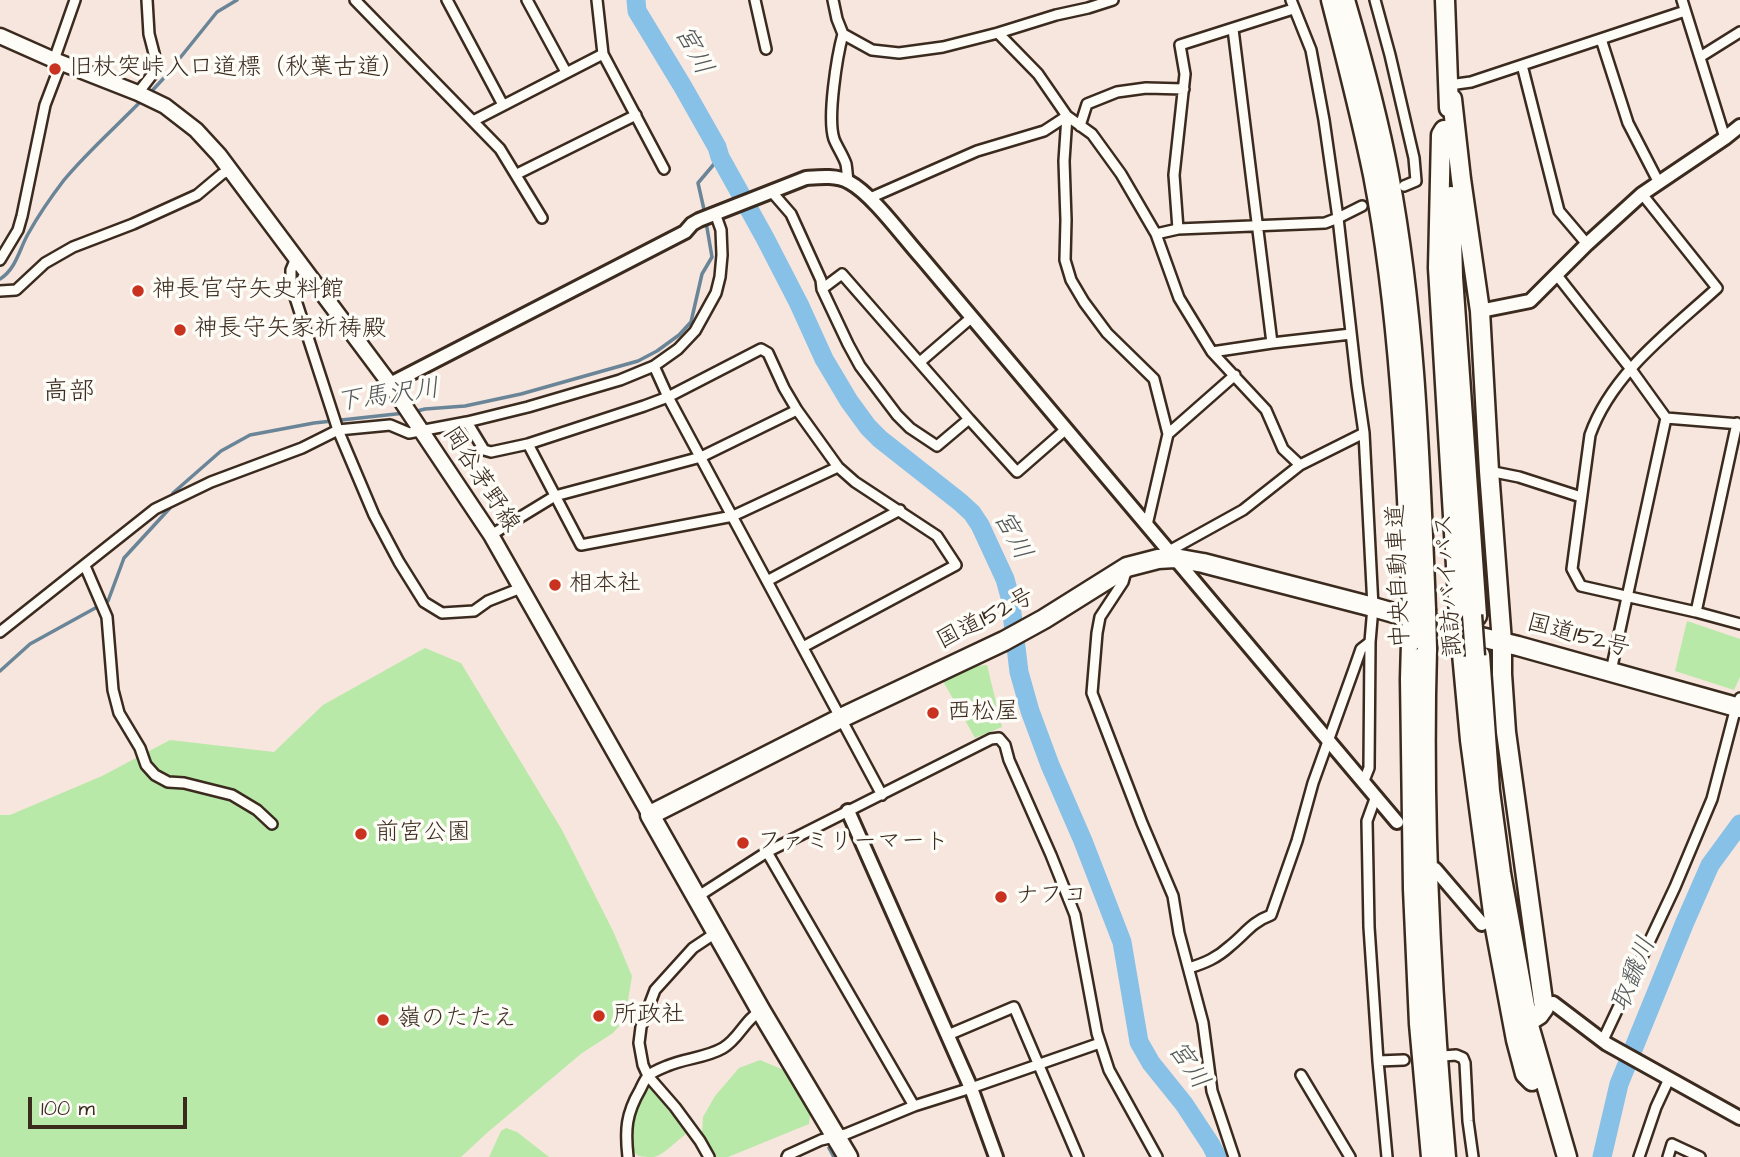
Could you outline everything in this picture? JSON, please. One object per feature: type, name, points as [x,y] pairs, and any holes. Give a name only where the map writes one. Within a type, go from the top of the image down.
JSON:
[{"type":"highway","name":"中央自動車道","points":[[1331,0],[1356,96],[1373,177],[1392,305],[1419,608]]},
{"type":"highway","name":"中央自動車道","points":[[1345,0],[1372,94],[1389,174],[1401,246],[1415,369],[1419,645],[1428,877],[1435,1031],[1446,1157]]},
{"type":"highway","name":"諏訪バイパス","points":[[1437,0],[1449,277],[1490,792],[1501,873],[1556,1157]]},
{"type":"highway","name":"諏訪バイパス","points":[[1445,0],[1454,277],[1474,615]]},
{"type":"highway","points":[[1449,91],[1479,310],[1506,732],[1545,1008],[1528,1022]]},
{"type":"highway","points":[[1444,130],[1441,135],[1438,268],[1460,632],[1470,740],[1495,928],[1516,1040],[1525,1074],[1532,1081]]},
{"type":"highway","name":"国道152号","points":[[650,815],[841,718],[1004,641],[1127,567],[1172,555],[1739,704]]},
{"type":"highway","name":"中央自動車道","points":[[1419,645],[1410,679],[1413,889],[1419,1024],[1431,1157]]},
{"type":"highway","name":"諏訪バイパス","points":[[1477,655],[1480,749],[1488,819],[1532,1081],[1567,1157]]},
{"type":"highway","points":[[650,815],[761,1011],[848,1157]]},
{"type":"main road","name":"岡谷茅野線","points":[[0,36],[144,96],[174,112],[196,130],[231,170],[390,384],[491,535],[650,815]]},
{"type":"street","points":[[0,260],[20,223],[45,106],[75,0]]},
{"type":"street","points":[[144,96],[155,71],[156,61],[149,34],[147,0]]},
{"type":"street","points":[[355,0],[500,149],[542,218]]},
{"type":"street","points":[[447,0],[503,105]]},
{"type":"street","points":[[527,0],[566,72]]},
{"type":"street","points":[[597,0],[603,54],[664,169]]},
{"type":"street","points":[[755,0],[766,49]]},
{"type":"street","points":[[833,0],[843,34],[838,51],[832,130],[845,163],[848,181]]},
{"type":"street","points":[[843,34],[872,50],[900,53],[943,47],[998,33],[1087,4],[1113,0]]},
{"type":"street","points":[[1376,0],[1414,158],[1416,181],[1404,186]]},
{"type":"street","points":[[1682,0],[1725,138]]},
{"type":"street","points":[[1178,229],[1174,175],[1185,74],[1180,45],[1233,29],[1292,4],[1311,50],[1324,120],[1364,433],[1373,607],[1370,642],[1369,768],[1363,783]]},
{"type":"street","points":[[1449,91],[1685,11]]},
{"type":"street","points":[[1233,29],[1272,343]]},
{"type":"street","points":[[1700,57],[1740,32]]},
{"type":"street","points":[[998,33],[1038,74],[1067,116],[1091,134],[1121,174],[1156,234],[1179,298],[1212,352],[1266,410],[1283,449],[1300,465]]},
{"type":"street","points":[[1601,39],[1628,123],[1659,183]]},
{"type":"street","points":[[472,121],[603,54]]},
{"type":"street","points":[[1521,65],[1559,211],[1587,243]]},
{"type":"street","points":[[1080,125],[1087,104],[1117,92],[1146,88],[1184,89]]},
{"type":"street","points":[[517,174],[636,115]]},
{"type":"street","points":[[870,198],[977,151],[1044,131],[1067,116]]},
{"type":"street","points":[[1067,116],[1064,161],[1065,260],[1071,280],[1107,333],[1154,379],[1168,434],[1147,525]]},
{"type":"street","points":[[1479,310],[1531,301],[1587,243],[1642,194],[1740,125]]},
{"type":"street","points":[[0,291],[16,290],[45,263],[74,247],[197,195],[222,174],[231,170]]},
{"type":"street","points":[[390,384],[685,232],[699,220],[806,178],[822,177],[848,181],[870,198],[1397,822]]},
{"type":"street","points":[[767,192],[791,214],[848,344],[860,366],[897,415],[937,446],[969,419]]},
{"type":"street","points":[[1642,194],[1717,288],[1630,368],[1596,416],[1590,435],[1572,569],[1581,586],[1740,624]]},
{"type":"street","points":[[1156,234],[1178,229],[1325,222],[1362,206]]},
{"type":"street","points":[[0,632],[155,509],[211,482],[302,448],[337,428],[390,425],[409,433],[417,424],[467,422],[620,380],[654,366],[678,349],[695,331],[716,293],[722,255],[721,230],[715,213]]},
{"type":"street","points":[[296,258],[291,270],[291,285],[337,428],[374,515],[424,602],[442,613],[474,611],[488,601],[521,588]]},
{"type":"street","points":[[822,289],[842,274],[1017,472],[1065,430]]},
{"type":"street","points":[[1556,274],[1666,418],[1611,671]]},
{"type":"street","points":[[920,362],[971,318]]},
{"type":"street","points":[[1212,352],[1351,334]]},
{"type":"street","points":[[467,422],[484,450],[491,452],[528,444],[668,397],[761,349],[768,353],[797,410],[838,467],[855,482],[937,536],[956,565],[803,647]]},
{"type":"street","points":[[654,366],[668,397],[882,795]]},
{"type":"street","points":[[1168,434],[1235,375]]},
{"type":"street","points":[[491,535],[555,496],[701,457],[797,410]]},
{"type":"street","points":[[1666,418],[1738,424],[1696,612]]},
{"type":"street","points":[[1172,555],[1243,510],[1300,465],[1364,433]]},
{"type":"street","points":[[528,444],[581,545],[733,516],[838,467]]},
{"type":"street","points":[[1489,471],[1519,477],[1581,497]]},
{"type":"street","points":[[767,581],[900,510]]},
{"type":"street","points":[[85,566],[107,617],[113,690],[119,713],[140,748],[146,765],[155,775],[169,782],[232,795],[257,810],[272,824]]},
{"type":"street","points":[[1127,567],[1123,582],[1100,617],[1092,693],[1173,896],[1203,1023],[1212,1091],[1234,1157]]},
{"type":"street","points":[[1189,968],[1207,963],[1229,947],[1257,920],[1271,915],[1297,841],[1313,783],[1361,649],[1370,642]]},
{"type":"street","points":[[1605,1042],[1712,799],[1739,704]]},
{"type":"street","points":[[697,897],[767,852],[991,739],[999,738],[1005,745],[1075,915],[1097,1033],[1109,1070],[1157,1157]]},
{"type":"street","points":[[1376,796],[1367,821],[1369,928],[1387,1157]]},
{"type":"street","points":[[848,811],[971,1088],[996,1157]]},
{"type":"street","points":[[767,852],[914,1106]]},
{"type":"street","points":[[1435,869],[1482,924]]},
{"type":"street","points":[[709,1157],[675,1107],[648,1076],[639,1043],[641,1027],[655,990],[693,948],[717,932]]},
{"type":"street","points":[[1553,1003],[1605,1042],[1740,1118]]},
{"type":"street","points":[[948,1035],[1014,1007],[1078,1157]]},
{"type":"street","points":[[628,1157],[628,1118],[631,1106],[648,1076],[668,1066],[726,1046],[754,1015],[761,1011]]},
{"type":"street","points":[[787,1157],[807,1145],[846,1134],[914,1106],[1100,1043]]},
{"type":"street","points":[[1443,1056],[1456,1055],[1463,1058],[1465,1063],[1473,1157]]},
{"type":"street","points":[[1378,1061],[1404,1060]]},
{"type":"street","points":[[1301,1075],[1350,1157]]},
{"type":"street","points":[[1639,1157],[1667,1078]]},
{"type":"street","points":[[1668,1157],[1672,1144],[1700,1157]]},
{"type":"green space","points":[[1687,621],[1740,639],[1740,677],[1734,690],[1675,671]]},
{"type":"green space","points":[[425,648],[461,663],[562,830],[613,931],[632,976],[625,1019],[613,1033],[582,1053],[461,1157],[0,1157],[0,815],[10,815],[102,776],[170,740],[274,752],[323,705]]},
{"type":"green space","points":[[987,665],[1002,727],[975,738],[943,681],[976,666]]},
{"type":"green space","points":[[760,1060],[784,1070],[810,1115],[809,1124],[728,1157],[716,1157],[702,1134],[703,1117],[715,1096],[739,1068]]},
{"type":"green space","points":[[650,1084],[687,1130],[685,1135],[662,1154],[643,1157],[634,1151],[632,1125],[636,1107]]},
{"type":"green space","points":[[506,1128],[517,1132],[549,1157],[489,1157],[501,1131]]},
{"type":"waterway","points":[[149,94],[217,12],[237,0]]},
{"type":"waterway","name":"宮川","points":[[636,0],[637,11],[717,147],[799,304],[824,359],[849,401],[880,439],[960,502],[980,525],[1005,579],[1010,597],[1019,672],[1030,711],[1122,942],[1139,1042],[1151,1063],[1184,1104],[1217,1157]]},
{"type":"waterway","points":[[0,279],[14,265],[32,227],[64,180],[143,99]]},
{"type":"waterway","name":"下馬沢川","points":[[705,214],[698,183],[720,157]]},
{"type":"waterway","name":"下馬沢川","points":[[413,412],[465,406],[521,394],[638,361],[657,351],[679,335],[691,322],[702,274],[712,257],[706,222]]},
{"type":"waterway","name":"下馬沢川","points":[[172,498],[173,493],[221,451],[250,435],[314,423],[405,413]]},
{"type":"waterway","name":"下馬沢川","points":[[0,671],[30,644],[108,601],[124,558],[171,505]]},
{"type":"waterway","name":"取飜川","points":[[1602,1157],[1619,1084],[1685,922],[1710,865],[1740,824]]},
{"type":"waterway","points":[[829,1148],[834,1157]]},
{"type":"place","name":"旧杖突峠入口道標（秋葉古道）","points":[[55,69]]},
{"type":"place","name":"神長官守矢史料館","points":[[138,291]]},
{"type":"place","name":"神長守矢家祈祷殿","points":[[180,330]]},
{"type":"place","name":"相本社","points":[[555,585]]},
{"type":"place","name":"西松屋","points":[[933,713]]},
{"type":"place","name":"前宮公園","points":[[361,834]]},
{"type":"place","name":"ファミリーマート","points":[[743,843]]},
{"type":"place","name":"ナフコ","points":[[1001,897]]},
{"type":"place","name":"所政社","points":[[599,1016]]},
{"type":"place","name":"嶺のたたえ","points":[[383,1020]]},
{"type":"district","name":"高部","points":[[69,394]]}]
